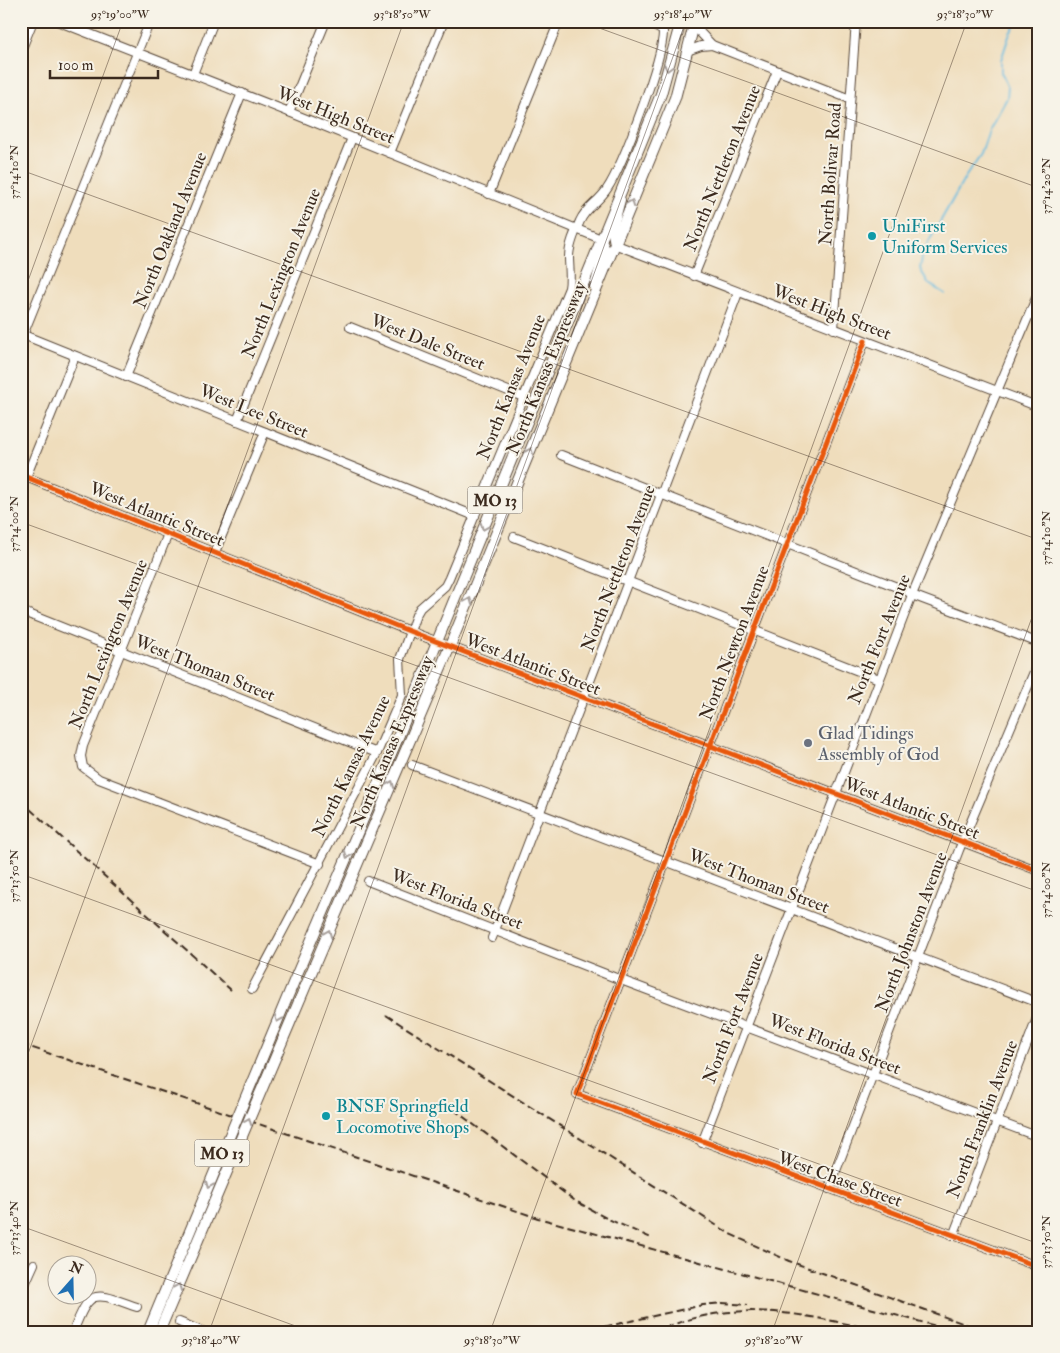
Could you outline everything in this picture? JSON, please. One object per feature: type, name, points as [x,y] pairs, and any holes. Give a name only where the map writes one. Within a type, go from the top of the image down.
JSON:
[{"type":"main road","name":"North Kansas Expressway","points":[[148,1332],[437,641],[661,94],[681,21]]},
{"type":"main road","name":"North Kansas Expressway","points":[[159,1332],[450,646],[675,98],[695,24]]},
{"type":"street","points":[[21,51],[33,21]]},
{"type":"street","name":"West High Street","points":[[57,21],[289,112],[601,239]]},
{"type":"street","points":[[22,335],[150,21]]},
{"type":"street","points":[[192,74],[214,21]]},
{"type":"street","points":[[289,112],[326,21]]},
{"type":"street","points":[[390,153],[444,21]]},
{"type":"street","points":[[489,194],[559,21]]},
{"type":"street","name":"North Kansas Avenue","points":[[252,989],[320,864],[377,753],[402,695],[400,659],[409,630],[420,608],[437,594],[450,578],[569,288],[570,250],[577,229],[585,211],[603,195],[613,179],[646,96],[664,42],[663,32],[645,21]]},
{"type":"street","name":"North Bolivar Road","points":[[834,329],[856,21]]},
{"type":"street","points":[[695,24],[712,45]]},
{"type":"street","points":[[688,51],[701,46],[712,45],[850,99]]},
{"type":"street","name":"North Nettleton Avenue","points":[[694,276],[777,71]]},
{"type":"street","name":"North Oakland Avenue","points":[[126,377],[242,94]]},
{"type":"street","name":"North Lexington Avenue","points":[[237,420],[352,138]]},
{"type":"street","points":[[614,244],[612,233],[621,203],[623,186]]},
{"type":"street","points":[[593,298],[605,247],[601,239]]},
{"type":"street","name":"West High Street","points":[[614,244],[1039,407]]},
{"type":"street","name":"North Fort Avenue","points":[[702,1143],[834,793],[912,595],[1039,291]]},
{"type":"street","name":"North Nettleton Avenue","points":[[492,938],[738,293]]},
{"type":"street","name":"West Dale Street","points":[[350,327],[523,397]]},
{"type":"street","name":"West Lee Street","points":[[22,335],[475,516]]},
{"type":"street","name":"North Newton Avenue","points":[[577,1094],[865,341]]},
{"type":"street","points":[[23,476],[75,356]]},
{"type":"street","points":[[215,552],[265,432]]},
{"type":"street","points":[[561,455],[907,591],[912,595],[1039,643]]},
{"type":"street","name":"West Atlantic Street","points":[[23,476],[437,641],[1039,871]]},
{"type":"street","name":"North Lexington Avenue","points":[[168,534],[84,746],[81,756],[83,767],[99,779],[320,864]]},
{"type":"street","points":[[514,537],[879,679]]},
{"type":"street","name":"West Thoman Street","points":[[21,611],[377,753]]},
{"type":"street","name":"North Johnston Avenue","points":[[828,1189],[917,957],[1039,660]]},
{"type":"street","name":"West Thoman Street","points":[[412,765],[1039,1003]]},
{"type":"street","name":"West Florida Street","points":[[368,881],[496,929],[621,980],[1039,1137]]},
{"type":"street","name":"North Franklin Avenue","points":[[954,1236],[1039,1014]]},
{"type":"street","name":"West Chase Street","points":[[577,1094],[702,1143],[1039,1267]]},
{"type":"street","points":[[21,1293],[34,1264]]},
{"type":"street","points":[[73,1332],[83,1306],[94,1297],[110,1298],[137,1307]]},
{"type":"street","points":[[179,1322],[204,1332]]},
{"type":"waterway","points":[[945,294],[929,284],[920,269],[923,252],[966,176],[981,154],[989,130],[1007,98],[1008,88],[1001,72],[1001,60],[1010,33],[1018,21]]},
{"type":"railway","points":[[21,801],[231,990]]},
{"type":"railway","points":[[386,1015],[730,1234],[789,1261],[987,1332]]},
{"type":"railway","points":[[21,1044],[538,1218],[958,1332]]},
{"type":"railway","points":[[453,1109],[574,1200],[606,1218],[651,1238]]},
{"type":"railway","points":[[581,1332],[703,1305],[722,1303],[748,1305]]},
{"type":"railway","points":[[654,1332],[685,1321],[714,1314],[742,1311],[798,1315],[886,1332]]},
{"type":"cycle path","points":[[865,341],[577,1094],[1039,1267]]},
{"type":"cycle path","points":[[21,475],[409,631],[1039,871]]},
{"type":"place","name":"UniFirst Uniform Services","points":[[872,236]]},
{"type":"place","name":"Glad Tidings Assembly of God","points":[[808,743]]},
{"type":"place","name":"BNSF Springfield Locomotive Shops","points":[[326,1116]]}]
